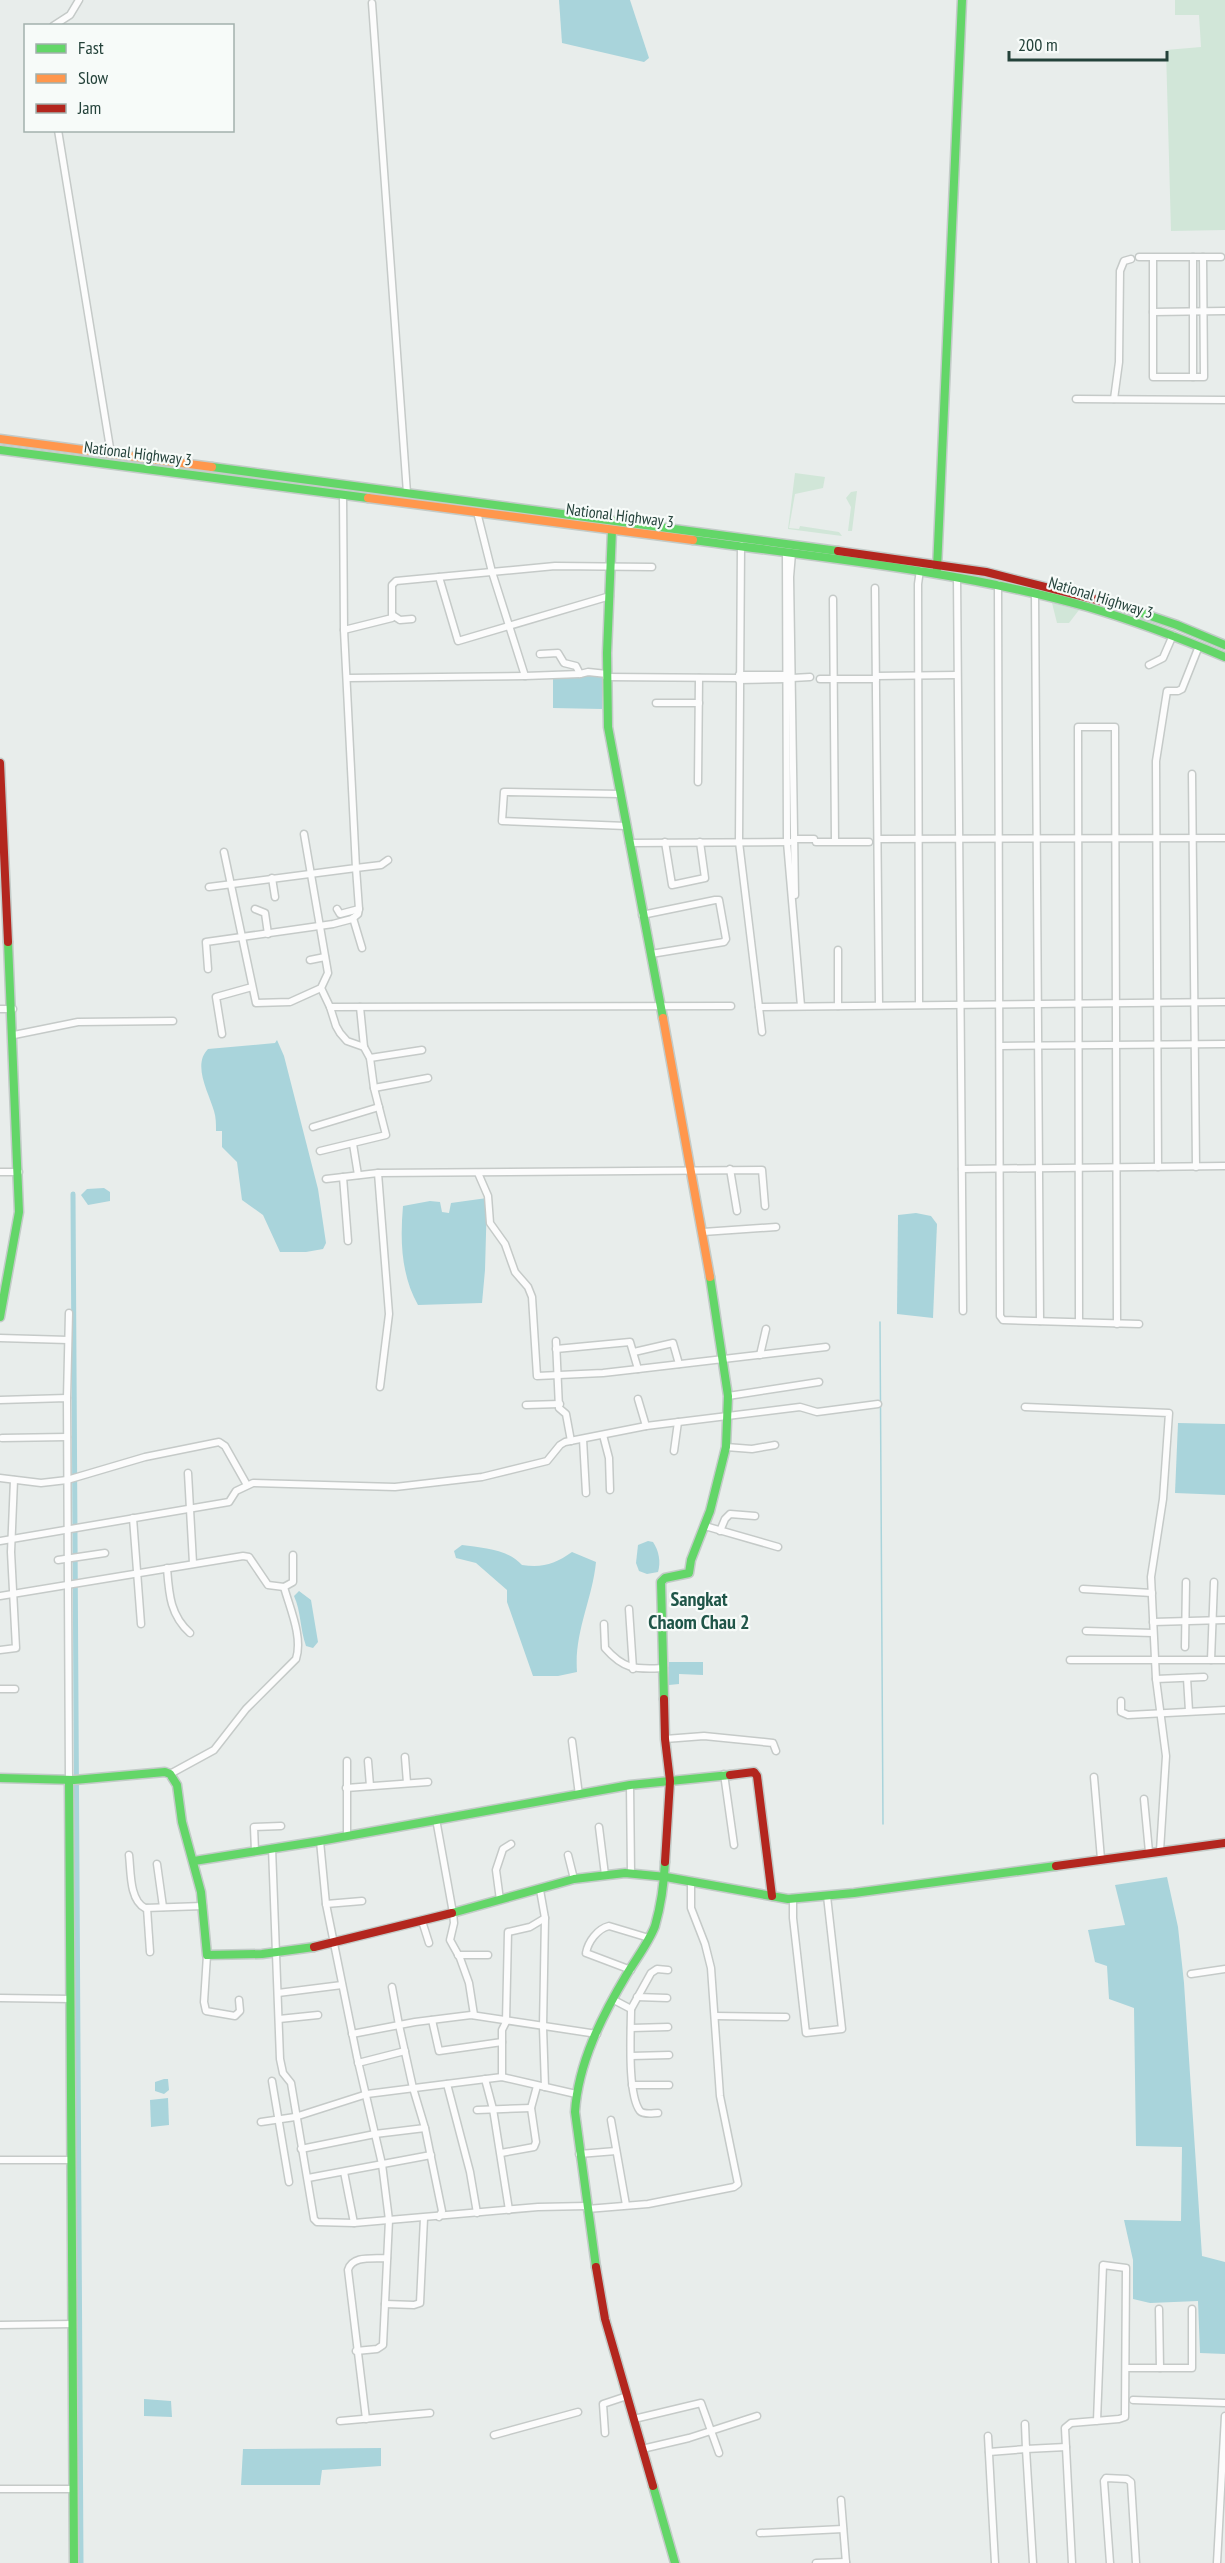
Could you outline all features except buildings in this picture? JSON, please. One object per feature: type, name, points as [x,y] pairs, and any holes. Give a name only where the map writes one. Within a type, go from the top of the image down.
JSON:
[{"type":"main road","points":[[936,573],[962,0]]},
{"type":"main road","name":"National Highway 3","points":[[0,439],[407,493],[741,541],[938,564],[1018,578],[1102,600],[1177,625],[1225,645]]},
{"type":"main road","name":"National Highway 3","points":[[0,450],[612,530],[741,541],[789,553],[936,573],[1035,592],[1100,610],[1173,635],[1225,657]]},
{"type":"main road","points":[[612,530],[607,676],[608,727],[703,1232],[724,1359],[729,1416],[726,1447],[705,1526],[691,1560],[689,1573],[665,1578],[661,1582],[665,1739],[670,1781],[666,1877],[654,1928],[612,1999],[587,2054],[576,2094],[575,2112],[579,2154],[605,2319],[675,2563]]},
{"type":"main road","points":[[0,763],[2,845],[13,1009],[19,1172],[19,1212],[4,1281],[0,1317]]},
{"type":"main road","points":[[0,1778],[74,1780],[165,1772],[170,1774],[177,1785],[182,1822],[194,1861],[207,1955],[276,1955],[334,1944],[574,1880],[605,1875],[631,1874],[666,1877],[793,1898],[827,1896],[1225,1843]]},
{"type":"main road","points":[[194,1861],[320,1841],[630,1785],[754,1772],[757,1776],[772,1896]]},
{"type":"main road","points":[[74,1780],[71,1999],[74,2563]]},
{"type":"street","points":[[56,24],[70,15],[79,0]]},
{"type":"street","points":[[372,3],[407,493]]},
{"type":"street","points":[[58,132],[111,454]]},
{"type":"street","points":[[1139,257],[1221,257]]},
{"type":"street","points":[[1193,257],[1193,377]]},
{"type":"street","points":[[1153,258],[1153,377],[1204,377],[1203,257]]},
{"type":"street","points":[[1114,399],[1119,362],[1119,271],[1124,261],[1131,259]]},
{"type":"street","points":[[1153,312],[1225,311]]},
{"type":"street","points":[[1076,399],[1225,400]]},
{"type":"street","points":[[208,969],[206,942],[320,926],[353,918],[358,914],[344,630],[344,495]]},
{"type":"street","points":[[477,512],[492,572],[525,676]]},
{"type":"street","points":[[741,541],[739,840],[762,1032]]},
{"type":"street","points":[[789,553],[791,840],[801,1006]]},
{"type":"street","points":[[918,1004],[918,675],[922,562]]},
{"type":"street","points":[[344,630],[390,620],[394,616],[393,582],[555,566],[652,567]]},
{"type":"street","points":[[439,577],[458,642],[610,596]]},
{"type":"street","points":[[957,577],[963,1311]]},
{"type":"street","points":[[998,584],[1000,1316],[1004,1320],[1139,1324]]},
{"type":"street","points":[[875,588],[879,1005]]},
{"type":"street","points":[[1035,592],[1040,1321]]},
{"type":"street","points":[[833,599],[835,841]]},
{"type":"street","points":[[394,616],[400,620],[412,619]]},
{"type":"street","points":[[1149,665],[1163,658],[1173,635]]},
{"type":"street","points":[[1158,1167],[1156,761],[1167,691],[1178,692],[1182,689],[1199,646]]},
{"type":"street","points":[[540,654],[558,653],[564,663],[576,666],[580,674]]},
{"type":"street","points":[[348,678],[525,676],[588,672],[607,676],[810,677]]},
{"type":"street","points":[[820,679],[957,675]]},
{"type":"street","points":[[698,782],[699,678]]},
{"type":"street","points":[[656,703],[699,703]]},
{"type":"street","points":[[1079,1322],[1078,727],[1115,727],[1117,1324]]},
{"type":"street","points":[[1192,774],[1196,1167]]},
{"type":"street","points":[[620,794],[504,792],[502,821],[626,826]]},
{"type":"street","points":[[224,852],[252,987],[259,1005],[290,1002],[321,988],[328,973],[304,834]]},
{"type":"street","points":[[878,839],[1225,838]]},
{"type":"street","points":[[629,843],[739,840],[869,842]]},
{"type":"street","points":[[665,842],[672,885],[705,878],[700,842]]},
{"type":"street","points":[[209,887],[381,865],[388,860]]},
{"type":"street","points":[[272,878],[275,897]]},
{"type":"street","points":[[642,915],[715,900],[719,900],[722,906],[726,939],[724,942],[651,954]]},
{"type":"street","points":[[255,909],[265,913],[268,934]]},
{"type":"street","points":[[337,909],[340,914],[359,909]]},
{"type":"street","points":[[353,918],[362,948]]},
{"type":"street","points":[[838,950],[838,1006]]},
{"type":"street","points":[[310,960],[325,957]]},
{"type":"street","points":[[222,1034],[216,997],[252,987]]},
{"type":"street","points":[[321,988],[336,1026],[347,1041],[364,1047]]},
{"type":"street","points":[[759,1007],[1225,1002]]},
{"type":"street","points":[[330,1007],[731,1006]]},
{"type":"street","points":[[320,1151],[386,1136],[374,1088],[370,1058],[364,1047],[360,1007]]},
{"type":"street","points":[[0,1009],[13,1009]]},
{"type":"street","points":[[14,1035],[78,1022],[173,1021]]},
{"type":"street","points":[[1000,1046],[1225,1044]]},
{"type":"street","points":[[370,1058],[422,1050]]},
{"type":"street","points":[[374,1088],[428,1078]]},
{"type":"street","points":[[313,1127],[379,1107]]},
{"type":"street","points":[[353,1144],[358,1175]]},
{"type":"street","points":[[962,1169],[1225,1166]]},
{"type":"street","points":[[730,1169],[737,1211]]},
{"type":"street","points":[[327,1179],[378,1173],[762,1170],[765,1206]]},
{"type":"street","points":[[0,1172],[19,1172]]},
{"type":"street","points":[[378,1173],[389,1314],[380,1387]]},
{"type":"street","points":[[478,1173],[488,1196],[490,1223],[504,1244],[515,1272],[528,1287],[532,1298],[537,1376],[638,1369],[826,1347]]},
{"type":"street","points":[[343,1177],[348,1241]]},
{"type":"street","points":[[703,1232],[777,1227]]},
{"type":"street","points":[[69,1313],[67,1437],[72,1479],[74,1780]]},
{"type":"street","points":[[760,1354],[766,1329]]},
{"type":"street","points":[[0,1338],[68,1340]]},
{"type":"street","points":[[556,1341],[560,1408],[566,1414],[571,1441]]},
{"type":"street","points":[[556,1349],[629,1342],[638,1369]]},
{"type":"street","points":[[634,1352],[673,1343],[679,1364]]},
{"type":"street","points":[[728,1396],[819,1382]]},
{"type":"street","points":[[0,1400],[67,1398]]},
{"type":"street","points":[[638,1399],[646,1426]]},
{"type":"street","points":[[526,1405],[560,1404]]},
{"type":"street","points":[[0,1541],[229,1502],[236,1491],[247,1485],[262,1482],[320,1486],[401,1486],[482,1477],[547,1461],[560,1445],[571,1441],[646,1426],[800,1407],[818,1412],[878,1404]]},
{"type":"street","points":[[1024,1407],[1169,1413],[1163,1499],[1151,1577],[1156,1679],[1166,1756],[1160,1851]]},
{"type":"street","points":[[674,1451],[678,1422]]},
{"type":"street","points":[[603,1435],[609,1458],[610,1490]]},
{"type":"street","points":[[2,1438],[67,1437]]},
{"type":"street","points":[[583,1439],[586,1493]]},
{"type":"street","points":[[0,1478],[41,1483],[72,1479],[135,1460],[219,1442],[225,1446],[247,1485]]},
{"type":"street","points":[[726,1447],[752,1449],[775,1445]]},
{"type":"street","points":[[188,1473],[193,1563]]},
{"type":"street","points":[[0,1650],[16,1648],[11,1540],[14,1480]]},
{"type":"street","points":[[720,1531],[730,1514],[754,1516]]},
{"type":"street","points":[[133,1518],[141,1624]]},
{"type":"street","points":[[705,1526],[778,1547]]},
{"type":"street","points":[[58,1560],[105,1553]]},
{"type":"street","points":[[0,1596],[247,1556],[268,1585],[284,1587],[293,1582],[293,1555]]},
{"type":"street","points":[[167,1568],[169,1594],[179,1623],[190,1633]]},
{"type":"street","points":[[1185,1647],[1186,1582]]},
{"type":"street","points":[[1211,1660],[1214,1582]]},
{"type":"street","points":[[170,1774],[214,1750],[246,1709],[296,1659],[299,1650],[297,1636],[284,1587]]},
{"type":"street","points":[[1083,1589],[1152,1593]]},
{"type":"street","points":[[629,1609],[633,1669]]},
{"type":"street","points":[[1153,1622],[1225,1620]]},
{"type":"street","points":[[604,1624],[607,1650],[633,1669],[664,1668]]},
{"type":"street","points":[[1086,1631],[1153,1633]]},
{"type":"street","points":[[1070,1660],[1225,1660]]},
{"type":"street","points":[[1156,1679],[1204,1677]]},
{"type":"street","points":[[1187,1678],[1189,1711]]},
{"type":"street","points":[[0,1689],[15,1689]]},
{"type":"street","points":[[1121,1701],[1121,1712],[1124,1714],[1225,1710]]},
{"type":"street","points":[[665,1739],[704,1736],[765,1742],[774,1743],[776,1751]]},
{"type":"street","points":[[572,1741],[579,1795]]},
{"type":"street","points":[[405,1758],[407,1783]]},
{"type":"street","points":[[346,1761],[347,1836]]},
{"type":"street","points":[[368,1761],[370,1786]]},
{"type":"street","points":[[724,1774],[734,1845]]},
{"type":"street","points":[[1094,1777],[1101,1859]]},
{"type":"street","points":[[346,1788],[428,1782]]},
{"type":"street","points":[[630,1785],[631,1874]]},
{"type":"street","points":[[1144,1799],[1149,1852]]},
{"type":"street","points":[[436,1819],[453,1913],[454,1923],[450,1940],[469,1983],[474,2015]]},
{"type":"street","points":[[255,1851],[254,1827],[281,1826]]},
{"type":"street","points":[[599,1827],[605,1875]]},
{"type":"street","points":[[320,1841],[326,1904],[358,2063],[382,2164],[389,2220],[383,2346],[356,2351]]},
{"type":"street","points":[[500,1900],[496,1870],[503,1849],[511,1844]]},
{"type":"street","points":[[272,1848],[280,2059],[283,2073],[291,2083],[314,2219],[317,2222],[354,2223],[509,2210],[648,2204],[737,2187],[737,2177],[720,2096],[711,1968],[705,1944],[691,1908],[691,1881]]},
{"type":"street","points":[[129,1855],[135,1898],[139,1905],[147,1908],[202,1906]]},
{"type":"street","points":[[568,1856],[574,1880]]},
{"type":"street","points":[[157,1864],[163,1907]]},
{"type":"street","points":[[540,1890],[545,1918],[543,2027],[545,2087]]},
{"type":"street","points":[[793,1898],[793,1918],[806,2032],[842,2029],[827,1896]]},
{"type":"street","points":[[326,1904],[362,1901]]},
{"type":"street","points":[[147,1908],[150,1952]]},
{"type":"street","points":[[502,2077],[502,2030],[506,2022],[508,1932],[530,1927],[545,1918]]},
{"type":"street","points":[[422,1921],[429,1943]]},
{"type":"street","points":[[631,1970],[585,1952],[590,1940],[603,1928],[609,1926],[649,1938]]},
{"type":"street","points":[[207,1955],[204,1986],[206,2011],[214,2014],[238,2015],[239,2000]]},
{"type":"street","points":[[458,1955],[488,1955]]},
{"type":"street","points":[[1191,1974],[1225,1969]]},
{"type":"street","points":[[658,2114],[642,2112],[632,2085],[631,2009],[654,1971],[668,1970]]},
{"type":"street","points":[[278,1992],[342,1985]]},
{"type":"street","points":[[392,1987],[413,2088],[431,2155],[442,2211],[439,2217]]},
{"type":"street","points":[[637,1997],[667,1998]]},
{"type":"street","points":[[0,1998],[71,1999]]},
{"type":"street","points":[[612,1999],[631,2009]]},
{"type":"street","points":[[279,2019],[318,2015]]},
{"type":"street","points":[[352,2034],[474,2015],[506,2022],[597,2034]]},
{"type":"street","points":[[715,2016],[786,2017]]},
{"type":"street","points":[[432,2020],[439,2051],[502,2042]]},
{"type":"street","points":[[631,2028],[668,2027]]},
{"type":"street","points":[[358,2063],[405,2051]]},
{"type":"street","points":[[632,2056],[669,2055]]},
{"type":"street","points":[[261,2122],[295,2117],[367,2094],[502,2077],[576,2094]]},
{"type":"street","points":[[485,2079],[493,2109],[509,2210]]},
{"type":"street","points":[[272,2081],[289,2182]]},
{"type":"street","points":[[447,2084],[470,2172],[477,2213]]},
{"type":"street","points":[[632,2085],[669,2085]]},
{"type":"street","points":[[501,2153],[534,2147],[536,2142],[531,2108],[537,2086]]},
{"type":"street","points":[[477,2110],[531,2108]]},
{"type":"street","points":[[611,2120],[626,2205]]},
{"type":"street","points":[[302,2149],[375,2134],[425,2128]]},
{"type":"street","points":[[579,2154],[616,2151]]},
{"type":"street","points":[[308,2178],[431,2155]]},
{"type":"street","points":[[0,2160],[72,2160]]},
{"type":"street","points":[[344,2172],[354,2223]]},
{"type":"street","points":[[385,2304],[414,2305],[420,2303],[424,2218]]},
{"type":"street","points":[[366,2419],[348,2270],[354,2260],[387,2258]]},
{"type":"street","points":[[1072,2563],[1067,2425],[1123,2419],[1125,2417],[1126,2268],[1102,2265],[1097,2421]]},
{"type":"street","points":[[1159,2309],[1160,2368]]},
{"type":"street","points":[[1125,2368],[1194,2367],[1192,2309]]},
{"type":"street","points":[[0,2325],[73,2324]]},
{"type":"street","points":[[605,2433],[603,2404],[627,2396]]},
{"type":"street","points":[[1133,2400],[1225,2403]]},
{"type":"street","points":[[634,2419],[701,2403],[719,2453]]},
{"type":"street","points":[[494,2434],[578,2412]]},
{"type":"street","points":[[340,2421],[430,2413]]},
{"type":"street","points":[[642,2449],[757,2416]]},
{"type":"street","points":[[1217,2563],[1222,2529],[1225,2416]]},
{"type":"street","points":[[1025,2424],[1033,2563]]},
{"type":"street","points":[[988,2436],[995,2563]]},
{"type":"street","points":[[989,2452],[1066,2447]]},
{"type":"street","points":[[1110,2563],[1104,2478],[1127,2479],[1131,2482],[1136,2563]]},
{"type":"street","points":[[0,2489],[74,2489]]},
{"type":"street","points":[[816,2563],[846,2562],[841,2500]]},
{"type":"street","points":[[760,2533],[843,2529]]},
{"type":"green space","points":[[1175,0],[1225,0],[1225,230],[1171,231],[1166,50],[1201,47],[1199,15],[1175,15]]},
{"type":"green space","points":[[795,473],[825,477],[823,488],[795,494],[789,528],[799,529],[800,526],[839,532],[842,536],[788,529]]},
{"type":"green space","points":[[857,491],[852,531],[848,531],[851,507],[846,498],[851,492]]},
{"type":"green space","points":[[1052,603],[1079,610],[1069,623],[1057,623]]},
{"type":"water","points":[[559,0],[630,0],[649,58],[644,62],[562,43]]},
{"type":"water","points":[[589,675],[602,677],[602,709],[553,708],[553,679]]},
{"type":"water","points":[[277,1040],[284,1056],[318,1189],[326,1243],[323,1249],[306,1252],[280,1252],[263,1215],[242,1200],[237,1162],[222,1147],[222,1131],[216,1131],[215,1113],[203,1079],[201,1063],[208,1049],[275,1043]]},
{"type":"water","points":[[104,1188],[110,1192],[110,1201],[88,1205],[81,1195],[87,1189]]},
{"type":"water","points":[[487,1198],[482,1303],[418,1305],[408,1282],[403,1257],[403,1206],[430,1201],[440,1202],[442,1212],[449,1213],[451,1203]]},
{"type":"water","points":[[916,1213],[931,1216],[937,1224],[933,1318],[897,1314],[898,1215]]},
{"type":"water","points":[[1178,1423],[1225,1424],[1225,1495],[1175,1493]]},
{"type":"water","points":[[648,1541],[655,1545],[659,1564],[658,1572],[647,1574],[639,1571],[636,1563],[638,1545]]},
{"type":"water","points":[[462,1545],[502,1552],[522,1565],[548,1564],[572,1552],[596,1562],[578,1643],[577,1672],[558,1676],[533,1676],[507,1602],[507,1590],[476,1563],[456,1558],[454,1551]]},
{"type":"water","points":[[299,1591],[311,1600],[318,1642],[313,1648],[306,1646],[304,1640],[294,1596]]},
{"type":"water","points":[[669,1662],[703,1662],[703,1675],[679,1674],[679,1684],[669,1685]]},
{"type":"water","points":[[1167,1877],[1178,1927],[1184,1983],[1202,2256],[1225,2262],[1225,2354],[1200,2353],[1198,2301],[1150,2303],[1133,2299],[1133,2260],[1124,2220],[1181,2221],[1182,2147],[1136,2146],[1134,2008],[1109,1999],[1107,1966],[1095,1962],[1088,1930],[1125,1925],[1115,1885]]},
{"type":"water","points":[[168,2079],[169,2090],[164,2094],[155,2091],[155,2082]]},
{"type":"water","points":[[168,2098],[169,2125],[151,2127],[150,2100]]},
{"type":"water","points":[[144,2399],[171,2401],[172,2417],[144,2416]]},
{"type":"water","points":[[381,2448],[381,2466],[322,2470],[320,2485],[241,2485],[243,2449]]},
{"type":"waterway","points":[[73,1194],[81,2563]]},
{"type":"waterway","points":[[880,1322],[883,1824]]},
{"type":"traffic: fast","points":[[937,569],[962,0]]},
{"type":"traffic: fast","points":[[0,450],[368,498]]},
{"type":"traffic: fast","points":[[212,467],[838,551]]},
{"type":"traffic: fast","points":[[612,530],[607,653],[608,727],[663,1018]]},
{"type":"traffic: fast","points":[[693,540],[892,567],[991,584],[1088,607],[1225,657]]},
{"type":"traffic: fast","points":[[1121,606],[1177,625],[1225,645]]},
{"type":"traffic: fast","points":[[0,1317],[19,1212],[8,942]]},
{"type":"traffic: fast","points":[[664,1699],[661,1582],[665,1578],[689,1573],[691,1560],[710,1511],[726,1447],[728,1396],[710,1277]]},
{"type":"traffic: fast","points":[[0,1778],[74,1780],[165,1772],[170,1774],[177,1785],[182,1822],[201,1892],[207,1955],[262,1954],[314,1947]]},
{"type":"traffic: fast","points":[[194,1861],[320,1841],[630,1785],[730,1775]]},
{"type":"traffic: fast","points":[[69,1780],[74,2563]]},
{"type":"traffic: fast","points":[[596,2267],[575,2112],[577,2094],[586,2058],[600,2023],[655,1926],[662,1894],[665,1862]]},
{"type":"traffic: fast","points":[[452,1913],[574,1879],[625,1873],[666,1877],[788,1899],[854,1893],[1056,1866]]},
{"type":"traffic: fast","points":[[653,2486],[675,2563]]},
{"type":"traffic: slow","points":[[0,439],[212,467]]},
{"type":"traffic: slow","points":[[368,498],[693,540]]},
{"type":"traffic: slow","points":[[663,1018],[710,1277]]},
{"type":"traffic: jam","points":[[838,551],[986,572],[1121,606]]},
{"type":"traffic: jam","points":[[0,763],[8,942]]},
{"type":"traffic: jam","points":[[664,1699],[665,1739],[670,1781],[665,1862]]},
{"type":"traffic: jam","points":[[730,1775],[754,1772],[757,1776],[772,1896]]},
{"type":"traffic: jam","points":[[1056,1866],[1225,1843]]},
{"type":"traffic: jam","points":[[314,1947],[452,1913]]},
{"type":"traffic: jam","points":[[596,2267],[605,2319],[653,2486]]},
{"type":"district","name":"Sangkat Chaom Chau 2","points":[[699,1610]]}]
